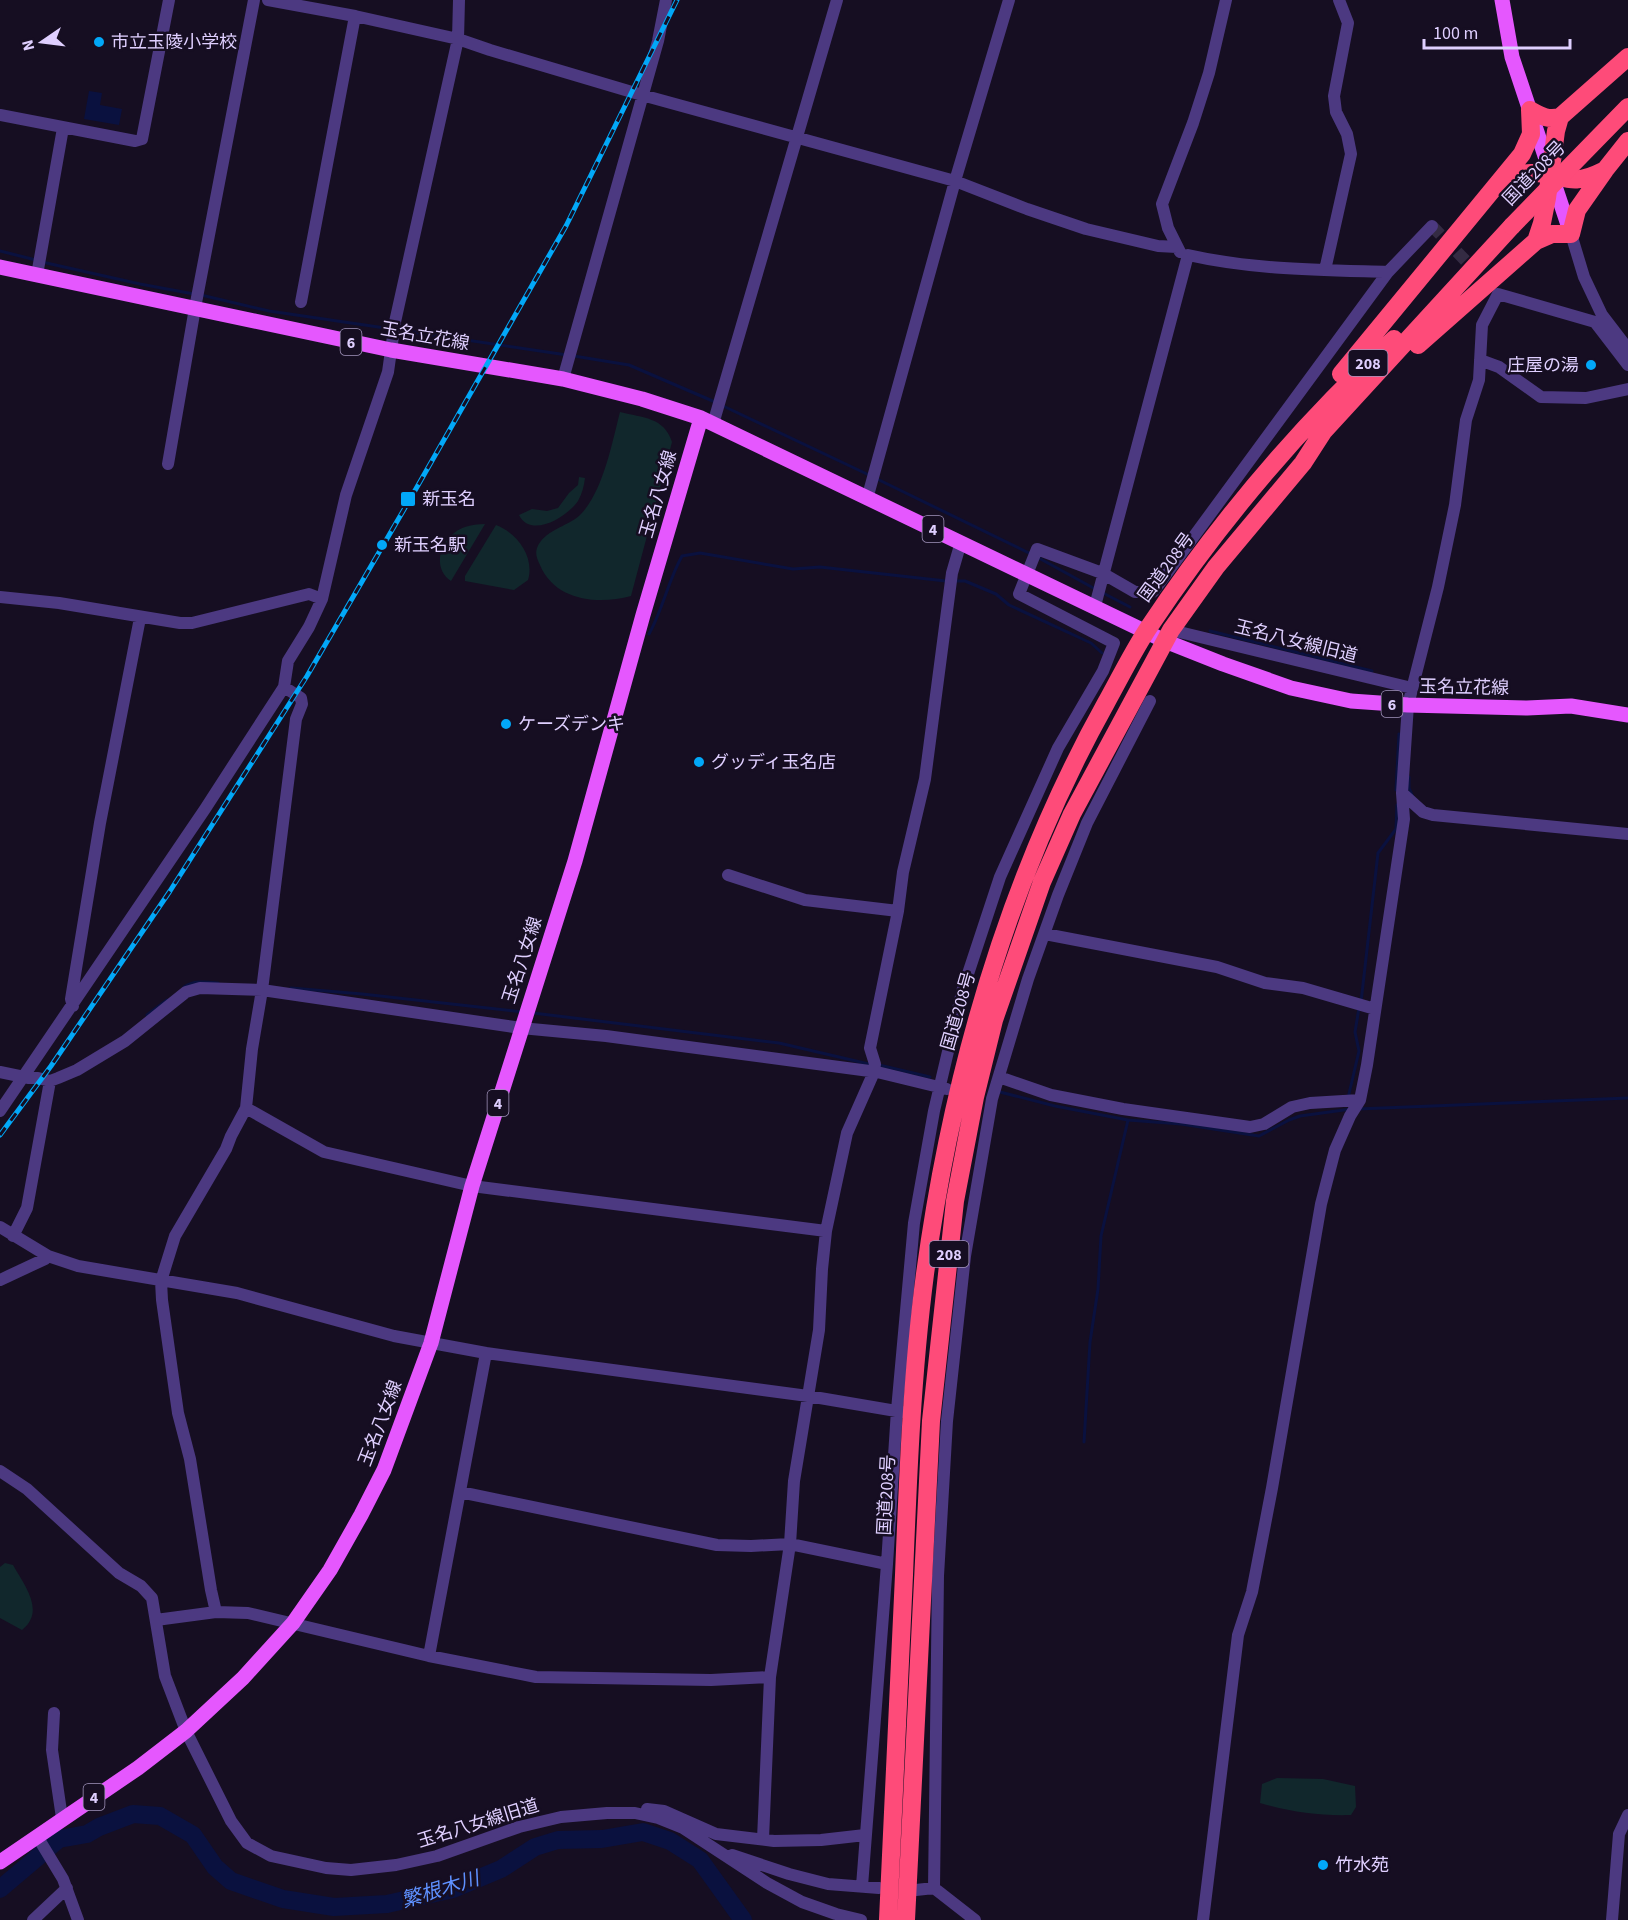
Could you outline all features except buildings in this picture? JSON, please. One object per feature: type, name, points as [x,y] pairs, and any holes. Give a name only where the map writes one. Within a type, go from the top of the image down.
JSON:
[{"type":"highway","points":[[1530,110],[1551,119],[1565,112],[1628,57]]},
{"type":"highway","name":"国道208号","points":[[906,1920],[939,1421],[955,1201],[966,1094],[1042,882],[1072,814],[1168,636],[1216,567],[1303,463],[1323,432],[1512,226],[1628,107]]},
{"type":"highway","points":[[1271,463],[1293,432],[1522,154],[1531,134],[1530,110]]},
{"type":"highway","points":[[1536,241],[1542,223],[1556,131],[1565,112]]},
{"type":"highway","points":[[1303,463],[1369,392],[1422,341],[1536,241],[1552,234],[1571,234],[1576,210],[1628,141]]},
{"type":"highway","points":[[1493,189],[1515,175],[1532,173],[1578,180],[1605,170]]},
{"type":"highway","name":"国道208号","points":[[888,1920],[904,1413],[925,1275],[966,1094],[986,984],[1024,876],[1076,757],[1146,631],[1196,560],[1271,463],[1357,372],[1471,270]]},
{"type":"main road","points":[[1502,0],[1512,57],[1571,234]]},
{"type":"main road","name":"玉名立花線","points":[[0,267],[39,264],[103,290],[392,343],[563,379],[710,418]]},
{"type":"main road","name":"4","points":[[710,418],[867,499],[1146,631],[1168,636]]},
{"type":"main road","name":"玉名八女線","points":[[0,1862],[39,1840],[62,1818],[138,1768],[186,1731],[243,1678],[293,1623],[330,1570],[384,1470],[431,1343],[472,1186],[575,861],[643,615],[710,418]]},
{"type":"main road","name":"玉名立花線","points":[[1168,636],[1223,664],[1291,688],[1351,701],[1527,708],[1571,706],[1628,715]]},
{"type":"street","points":[[0,115],[135,141],[142,139],[169,0]]},
{"type":"street","points":[[168,464],[195,308],[254,0]]},
{"type":"street","points":[[268,0],[322,5],[458,39],[642,95],[955,181],[1086,229],[1158,246],[1177,247]]},
{"type":"street","points":[[0,1111],[205,809],[284,687],[288,661],[309,627],[321,599],[346,495],[375,416],[388,372],[395,322],[458,39],[459,0]]},
{"type":"street","points":[[563,379],[657,42],[666,0]]},
{"type":"street","points":[[710,418],[721,398],[837,0]]},
{"type":"street","points":[[867,499],[955,181],[1009,0]]},
{"type":"street","points":[[1186,260],[1168,228],[1162,204],[1193,123],[1209,73],[1226,0]]},
{"type":"street","points":[[1325,270],[1351,154],[1347,134],[1336,112],[1334,96],[1348,23],[1339,0]]},
{"type":"street","points":[[301,302],[355,15]]},
{"type":"street","points":[[39,264],[63,128]]},
{"type":"street","points":[[966,1094],[962,992],[1000,877],[1058,748],[1103,671],[1114,643],[1019,594],[1037,549],[1102,573],[1136,592],[1153,592],[1388,272],[1432,226]]},
{"type":"street","points":[[1571,234],[1584,277],[1602,315],[1628,350]]},
{"type":"street","points":[[1095,606],[1188,255],[1267,268],[1388,272]]},
{"type":"street","points":[[1203,1920],[1238,1635],[1251,1592],[1272,1488],[1320,1204],[1335,1150],[1358,1102],[1375,1009],[1404,819],[1402,793],[1408,705],[1438,587],[1455,505],[1466,420],[1476,394],[1482,325],[1498,294],[1595,322],[1628,365]]},
{"type":"street","points":[[1480,360],[1499,367],[1541,397],[1586,398],[1628,388]]},
{"type":"street","points":[[763,1839],[770,1677],[790,1544],[794,1480],[819,1330],[826,1231],[847,1133],[874,1072],[875,1064],[870,1048],[898,910],[903,872],[925,779],[952,573],[961,542]]},
{"type":"street","points":[[0,597],[59,603],[180,623],[192,623],[309,594],[321,599]]},
{"type":"street","points":[[73,1006],[71,999],[100,823],[140,618]]},
{"type":"street","name":"玉名八女線旧道","points":[[1168,636],[1412,688]]},
{"type":"street","points":[[216,1612],[190,1459],[178,1413],[161,1281],[175,1236],[226,1149],[246,1108],[296,718],[302,704],[301,698],[284,687]]},
{"type":"street","points":[[0,1072],[50,1081],[77,1070],[125,1041],[186,992],[201,988],[262,990],[521,1028],[685,1046],[874,1072],[966,1094],[999,1077],[1028,979],[1058,895],[1088,823],[1150,701]]},
{"type":"street","points":[[1402,793],[1423,812],[1433,815],[1628,834]]},
{"type":"street","points":[[728,875],[805,900],[898,910]]},
{"type":"street","points":[[1045,934],[1217,967],[1265,982],[1303,988],[1375,1009]]},
{"type":"street","points":[[999,1077],[1051,1095],[1123,1109],[1250,1126],[1264,1124],[1292,1107],[1310,1103],[1358,1102]]},
{"type":"street","points":[[13,1236],[27,1208],[50,1081]]},
{"type":"street","points":[[246,1108],[324,1152],[472,1186],[826,1231]]},
{"type":"street","points":[[0,1227],[48,1256],[78,1266],[237,1293],[393,1336],[486,1353],[808,1396],[939,1421],[934,1888]]},
{"type":"street","points":[[0,1280],[48,1256]]},
{"type":"street","points":[[429,1656],[486,1353]]},
{"type":"street","points":[[862,1886],[887,1564],[904,1413]]},
{"type":"street","name":"玉名八女線旧道","points":[[0,1471],[27,1488],[119,1573],[141,1586],[152,1598],[165,1676],[186,1731],[231,1821],[247,1843],[272,1856],[326,1869],[351,1870],[437,1856],[519,1827],[561,1817],[635,1813],[658,1818],[683,1828],[767,1883],[802,1902],[861,1920]]},
{"type":"street","points":[[460,1492],[717,1545],[790,1544],[887,1564]]},
{"type":"street","points":[[156,1620],[216,1612],[248,1613],[429,1656],[536,1677],[711,1680],[770,1677]]},
{"type":"street","points":[[54,1713],[52,1750],[62,1818]]},
{"type":"street","points":[[635,1813],[640,1808],[664,1811],[716,1834],[774,1841],[821,1840],[865,1835]]},
{"type":"street","points":[[1612,1920],[1618,1834],[1628,1815]]},
{"type":"street","points":[[39,1840],[65,1884],[78,1920]]},
{"type":"street","points":[[714,1848],[789,1874],[828,1884],[879,1888]]},
{"type":"street","points":[[33,1920],[65,1884]]},
{"type":"street","points":[[916,1890],[934,1888],[975,1920]]},
{"type":"green space","points":[[620,412],[658,423],[664,428],[672,442],[631,596],[592,600],[567,593],[556,586],[547,577],[538,561],[536,550],[540,542],[550,533],[580,515],[595,494],[606,466]]},
{"type":"green space","points":[[579,477],[585,478],[578,501],[558,519],[549,523],[532,525],[525,522],[519,515],[532,509],[547,511],[558,508],[578,485]]},
{"type":"green space","points":[[485,524],[451,581],[444,575],[441,567],[440,559],[445,543],[450,536],[465,527]]},
{"type":"green space","points":[[496,525],[517,540],[529,563],[528,580],[514,590],[465,581],[465,576]]},
{"type":"green space","points":[[5,1563],[13,1565],[31,1598],[32,1615],[29,1623],[22,1630],[0,1618],[0,1567]]},
{"type":"green space","points":[[1277,1778],[1323,1779],[1355,1786],[1356,1807],[1351,1815],[1328,1815],[1294,1811],[1260,1803],[1262,1784]]},
{"type":"shaded area","points":[[89,91],[102,93],[100,105],[122,109],[119,125],[84,119]]},
{"type":"waterway","points":[[0,251],[36,260]]},
{"type":"waterway","points":[[42,262],[194,294]]},
{"type":"waterway","points":[[201,295],[269,311],[392,329]]},
{"type":"waterway","points":[[399,330],[567,355]]},
{"type":"waterway","points":[[574,356],[629,365],[715,402]]},
{"type":"waterway","points":[[721,405],[869,475]]},
{"type":"waterway","points":[[875,478],[1031,554]]},
{"type":"waterway","points":[[649,634],[682,556],[700,553],[793,569],[820,567],[946,581]]},
{"type":"waterway","points":[[1037,557],[1097,590]]},
{"type":"waterway","points":[[953,581],[965,581],[996,594],[1009,605],[1091,643],[1102,653]]},
{"type":"waterway","points":[[1103,593],[1130,607]]},
{"type":"waterway","points":[[1210,631],[1372,671]]},
{"type":"waterway","points":[[1396,790],[1399,734]]},
{"type":"waterway","points":[[1409,777],[1409,788],[1413,797]]},
{"type":"waterway","points":[[1361,1002],[1378,853],[1396,829],[1397,805]]},
{"type":"waterway","points":[[184,987],[196,982],[218,983]]},
{"type":"waterway","points":[[291,988],[523,1012]]},
{"type":"waterway","points":[[147,1015],[167,1000]]},
{"type":"waterway","points":[[1348,1098],[1359,1051],[1355,1032],[1359,1008]]},
{"type":"waterway","points":[[533,1013],[779,1043],[873,1065]]},
{"type":"waterway","points":[[879,1065],[930,1077]]},
{"type":"waterway","points":[[1000,1092],[1055,1106],[1128,1120],[1181,1124],[1259,1136],[1300,1116],[1351,1109]]},
{"type":"waterway","points":[[1357,1109],[1628,1098]]},
{"type":"waterway","points":[[1084,1442],[1090,1342],[1098,1289],[1101,1236],[1128,1120]]},
{"type":"waterway","name":"繁根木川","points":[[0,1889],[59,1839],[87,1834],[133,1814],[160,1816],[193,1835],[215,1867],[231,1881],[283,1899],[334,1907],[387,1904],[453,1889],[501,1869],[535,1847],[558,1840],[602,1839],[643,1832],[670,1841],[700,1860],[743,1920]]},
{"type":"tunnel","points":[[1432,226],[1492,288]]},
{"type":"railway","points":[[0,1135],[51,1066],[170,891],[307,676],[566,226],[677,0]]},
{"type":"place","name":"市立玉陵小学校","points":[[99,42]]},
{"type":"place","name":"庄屋の湯","points":[[1591,365]]},
{"type":"place","name":"新玉名","points":[[408,499]]},
{"type":"place","name":"新玉名駅","points":[[382,545]]},
{"type":"place","name":"ケーズデンキ","points":[[506,724]]},
{"type":"place","name":"グッディ玉名店","points":[[699,762]]},
{"type":"place","name":"竹水苑","points":[[1323,1865]]}]
